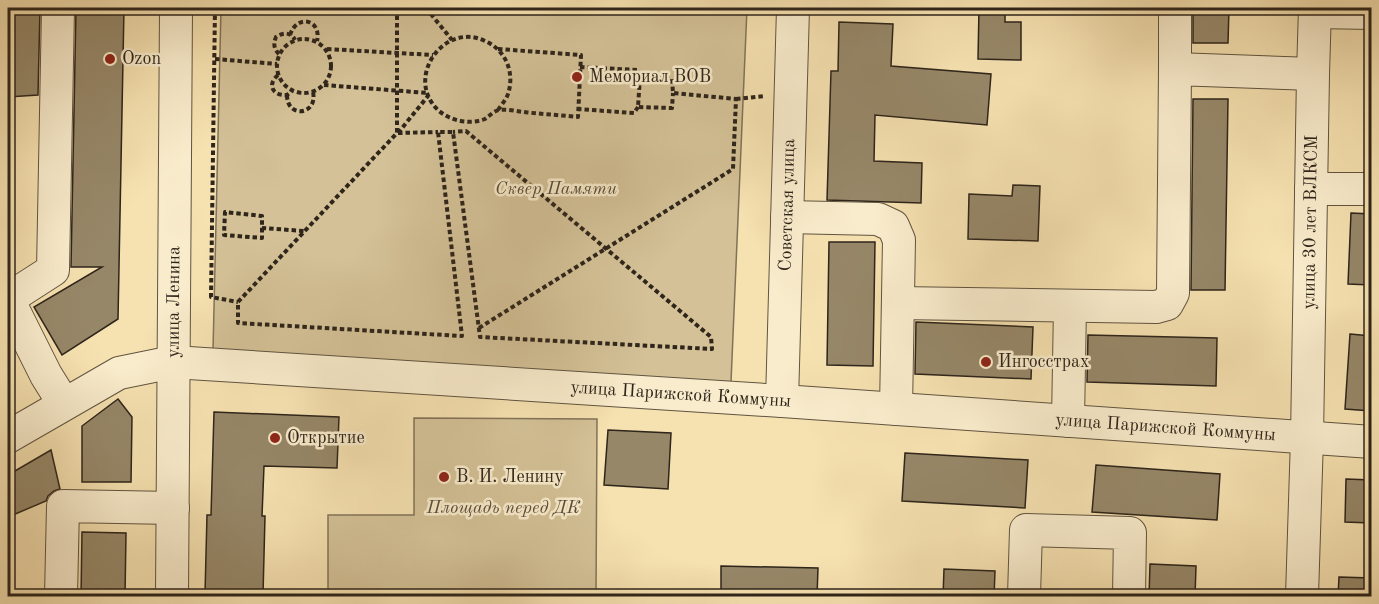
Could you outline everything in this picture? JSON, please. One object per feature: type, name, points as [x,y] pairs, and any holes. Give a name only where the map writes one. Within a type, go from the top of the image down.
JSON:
[{"type":"street","points":[[58,8],[53,270],[9,299],[46,375],[64,404]]},
{"type":"street","name":"улица Ленина","points":[[172,597],[176,8]]},
{"type":"street","name":"Советская улица","points":[[782,401],[793,8]]},
{"type":"street","points":[[898,303],[1156,308],[1167,304],[1173,293],[1175,8]]},
{"type":"street","points":[[1315,10],[1371,13]]},
{"type":"street","name":"улица 30 лет ВЛКСМ","points":[[1302,597],[1315,10]]},
{"type":"street","points":[[1175,69],[1313,74]]},
{"type":"street","points":[[1311,189],[1371,189]]},
{"type":"street","points":[[787,217],[878,219],[893,226],[899,240],[896,409]]},
{"type":"street","points":[[1068,421],[1070,306]]},
{"type":"street","name":"улица Парижской Коммуны","points":[[8,437],[119,373],[173,362],[1371,442]]},
{"type":"street","points":[[61,597],[63,506],[172,508]]},
{"type":"street","points":[[1024,597],[1026,530],[1130,533],[1129,597]]},
{"type":"path","points":[[215,8],[211,297],[238,302]]},
{"type":"path","points":[[397,8],[397,133]]},
{"type":"path","points":[[426,8],[452,40]]},
{"type":"path","points":[[290,35],[294,26],[305,21],[314,25],[318,33],[316,42]]},
{"type":"path","points":[[280,54],[275,48],[276,38],[283,33],[295,40]]},
{"type":"path","points":[[468,37],[484,40],[498,49],[508,63],[511,79],[507,96],[498,110],[484,119],[468,122],[452,119],[437,109],[428,94],[425,79],[428,63],[438,49],[452,40],[468,37]]},
{"type":"path","points":[[306,39],[316,42],[326,49],[331,57],[332,68],[329,78],[314,92],[292,91],[279,75],[277,64],[280,54],[286,45],[295,40],[306,39]]},
{"type":"path","points":[[326,49],[433,56]]},
{"type":"path","points":[[498,49],[580,55],[578,117],[498,110]]},
{"type":"path","points":[[215,59],[277,64]]},
{"type":"path","points":[[578,109],[633,113],[638,107],[640,77],[637,70],[580,67]]},
{"type":"path","points":[[279,75],[273,80],[272,87],[276,93],[287,95],[292,91]]},
{"type":"path","points":[[638,107],[672,108],[673,93],[672,79],[640,77]]},
{"type":"path","points":[[324,85],[428,94]]},
{"type":"path","points":[[287,95],[291,108],[300,112],[312,106],[314,92]]},
{"type":"path","points":[[479,328],[734,169],[736,99],[673,93]]},
{"type":"path","points":[[428,94],[397,133],[238,302],[238,323],[462,336],[438,132]]},
{"type":"path","points":[[466,131],[468,122]]},
{"type":"path","points":[[397,133],[466,131],[711,337],[712,349],[480,337],[453,132]]},
{"type":"path","points":[[225,212],[262,216],[262,228],[262,238],[224,235],[225,212]]},
{"type":"path","points":[[262,228],[305,231]]},
{"type":"green space","name":"Сквер Памяти","points":[[221,8],[747,8],[731,382],[213,351]]},
{"type":"green space","name":"Площадь перед ДК","points":[[414,418],[597,419],[596,596],[328,596],[328,515],[414,515]]},
{"type":"building","points":[[8,8],[40,8],[38,95],[8,97]]},
{"type":"building","points":[[76,8],[124,8],[118,319],[62,355],[34,307],[102,267],[71,267]]},
{"type":"building","points":[[979,8],[1005,8],[1005,22],[1021,22],[1021,60],[978,59]]},
{"type":"building","points":[[1193,8],[1229,8],[1228,43],[1193,43]]},
{"type":"building","points":[[839,22],[893,24],[891,66],[991,74],[987,125],[875,115],[874,161],[922,163],[921,203],[827,200],[831,71],[838,71]]},
{"type":"building","points":[[1193,99],[1228,99],[1225,290],[1191,290]]},
{"type":"building","points":[[1013,185],[1040,186],[1038,241],[968,239],[969,194],[1012,196]]},
{"type":"building","points":[[1351,213],[1371,214],[1371,285],[1348,284]]},
{"type":"building","points":[[829,242],[875,242],[873,366],[827,365]]},
{"type":"building","points":[[916,322],[1033,327],[1031,379],[915,374]]},
{"type":"building","points":[[1350,334],[1371,336],[1371,411],[1345,409]]},
{"type":"building","points":[[1088,335],[1217,338],[1216,386],[1087,382]]},
{"type":"building","points":[[118,399],[132,417],[131,482],[82,482],[82,426]]},
{"type":"building","points":[[214,412],[339,417],[337,468],[264,466],[263,595],[205,594],[207,515],[211,515]]},
{"type":"building","points":[[608,430],[671,433],[668,489],[604,485]]},
{"type":"building","points":[[51,450],[60,489],[48,496],[46,501],[8,517],[8,475]]},
{"type":"building","points":[[905,453],[1028,460],[1025,508],[902,501]]},
{"type":"building","points":[[1096,465],[1220,474],[1217,520],[1092,512]]},
{"type":"building","points":[[1346,479],[1371,480],[1371,523],[1345,522]]},
{"type":"building","points":[[82,532],[126,533],[125,597],[81,597]]},
{"type":"building","points":[[1150,564],[1196,566],[1195,597],[1149,597]]},
{"type":"building","points":[[721,566],[818,568],[817,597],[721,597]]},
{"type":"building","points":[[944,569],[995,571],[994,597],[943,597]]},
{"type":"building","points":[[1339,577],[1371,578],[1371,597],[1338,597]]},
{"type":"place","name":"Ozon","points":[[110,59]]},
{"type":"place","name":"Мемориал ВОВ","points":[[577,77]]},
{"type":"place","name":"Ингосстрах","points":[[986,362]]},
{"type":"place","name":"Открытие","points":[[275,438]]},
{"type":"place","name":"В. И. Ленину","points":[[444,477]]}]
